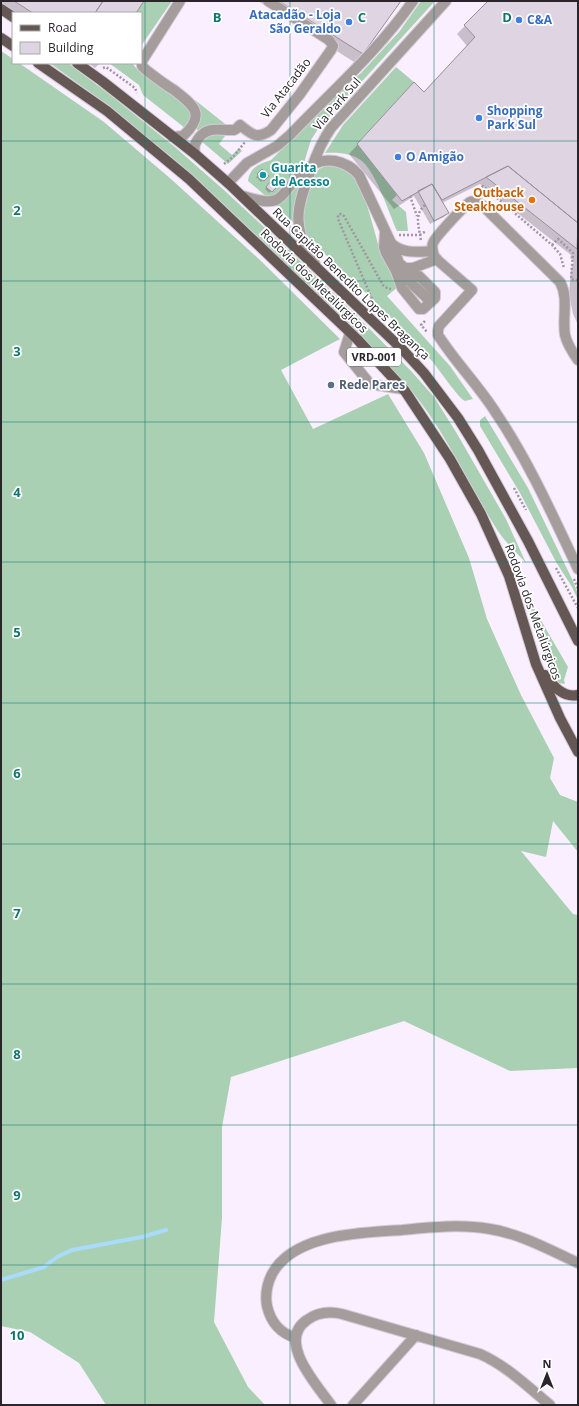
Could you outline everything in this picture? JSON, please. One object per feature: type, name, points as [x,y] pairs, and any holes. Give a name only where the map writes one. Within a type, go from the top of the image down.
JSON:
[{"type":"main road","points":[[1,9],[12,16]]},
{"type":"main road","points":[[1,38],[12,45]]},
{"type":"main road","name":"Rodovia dos Metalúrgicos","points":[[39,64],[107,111],[189,179],[350,333],[403,389],[450,459],[482,514],[509,576],[536,664],[560,718],[578,752]]},
{"type":"main road","name":"Rua Capitão Benedito Lopes Bragança","points":[[78,64],[195,154],[228,183],[403,350],[428,378],[458,418],[528,541],[578,641]]},
{"type":"main road","points":[[536,664],[554,687],[568,695],[578,694]]},
{"type":"street","points":[[173,137],[184,136],[193,124],[196,115],[194,107],[187,100],[146,70],[142,66],[142,61],[180,1]]},
{"type":"street","name":"Via Atacadão","points":[[195,154],[195,142],[206,131],[234,130],[240,125],[251,133],[260,136],[266,134],[271,130],[300,94],[333,48],[332,43],[329,40],[268,1]]},
{"type":"street","points":[[228,183],[247,163],[277,146],[290,135],[368,56],[413,1]]},
{"type":"street","name":"Via Park Sul","points":[[242,196],[269,201],[277,199],[283,195],[299,176],[313,164],[322,142],[331,128],[446,1]]},
{"type":"street","points":[[320,270],[306,249],[301,234],[298,221],[299,201],[313,164],[323,161],[336,161],[351,168],[362,180],[385,230],[393,239],[395,247],[430,254],[472,290],[439,326],[438,336],[496,413],[514,442],[549,506],[578,569]]},
{"type":"street","points":[[393,239],[397,260],[405,268],[419,267],[430,254],[434,240],[467,204],[472,201],[482,205],[560,282],[564,294],[565,335],[578,360]]},
{"type":"street","points":[[385,230],[384,247],[396,271],[402,288],[417,308],[423,309],[436,296],[434,290],[419,276],[406,276],[396,271]]},
{"type":"street","points":[[350,333],[344,352],[370,384],[403,389]]},
{"type":"street","points":[[296,1338],[281,1331],[270,1315],[267,1306],[266,1294],[268,1282],[275,1270],[285,1259],[298,1249],[339,1235],[451,1226],[474,1226],[493,1229],[514,1235],[578,1263]]},
{"type":"street","points":[[331,1405],[297,1354],[296,1338],[299,1328],[305,1321],[322,1312],[332,1312],[468,1350],[492,1360],[508,1370],[550,1405]]},
{"type":"street","points":[[353,1405],[416,1335]]},
{"type":"path","points":[[222,165],[233,157],[251,133]]},
{"type":"path","points":[[410,196],[418,219],[420,235],[430,254]]},
{"type":"path","points":[[418,219],[419,213],[425,205]]},
{"type":"path","points":[[376,308],[338,219],[338,215],[343,214],[346,218],[356,240],[383,285],[388,289],[391,289],[394,286]]},
{"type":"path","points":[[393,239],[420,235]]},
{"type":"path","points":[[552,245],[558,239],[573,252],[571,279],[577,280]]},
{"type":"green space","points":[[144,1],[172,1],[142,45],[142,12],[137,12]]},
{"type":"green space","points":[[421,1],[435,1],[318,129],[311,140],[303,166],[280,194],[268,198],[248,181],[253,169],[271,160],[361,73],[399,32]]},
{"type":"green space","points":[[1,51],[12,58],[12,64],[20,64],[104,122],[171,179],[261,261],[340,339],[281,370],[313,429],[388,394],[424,453],[469,558],[487,619],[521,695],[554,758],[550,778],[560,795],[578,802],[578,852],[553,821],[546,857],[521,851],[573,914],[578,915],[578,1068],[510,1071],[404,1021],[231,1077],[222,1127],[222,1218],[214,1322],[248,1387],[265,1405],[106,1405],[79,1363],[30,1332],[1,1326]]},
{"type":"green space","points":[[51,64],[69,64],[176,148],[278,240],[353,312],[412,372],[434,397],[456,432],[506,519],[526,563],[499,533],[434,421],[409,388],[271,251],[177,162],[113,109]]},
{"type":"green space","points":[[110,64],[133,64],[137,69],[187,104],[193,115],[185,128],[143,95],[139,85]]},
{"type":"green space","points":[[396,67],[414,82],[357,144],[397,195],[392,200],[406,212],[408,231],[397,231],[378,185],[363,162],[355,157],[345,154],[325,153],[343,125]]},
{"type":"green space","points":[[195,100],[229,127],[200,132],[195,128],[197,105]]},
{"type":"green space","points":[[219,133],[225,136],[219,144],[232,155],[239,148],[242,151],[228,164],[200,140],[203,136]]},
{"type":"green space","points":[[328,165],[346,169],[360,187],[381,253],[399,286],[387,296],[450,366],[473,399],[465,401],[462,399],[432,361],[402,329],[306,236],[301,217],[312,178],[319,169]]},
{"type":"green space","points":[[307,174],[295,224],[273,203]]},
{"type":"green space","points":[[485,416],[528,488],[573,581],[578,594],[578,600],[572,587],[556,562],[520,493],[480,426],[480,420]]},
{"type":"green space","points":[[528,598],[568,667],[564,680],[565,684],[559,683],[544,654]]},
{"type":"building","points":[[14,1],[103,1],[96,12],[31,12]]},
{"type":"building","points":[[103,1],[144,1],[137,12],[96,12]]},
{"type":"building","name":"Atacadão - Loja São Geraldo","points":[[279,1],[401,1],[363,54]]},
{"type":"building","name":"Shopping Park Sul","points":[[488,1],[578,1],[578,223],[508,166],[442,200],[432,184],[402,201],[357,144],[414,82],[424,92],[475,37],[464,25]]},
{"type":"building","name":"Outback Steakhouse","points":[[508,166],[578,223],[577,249],[486,177]]},
{"type":"building","name":"Guarita de Acesso","points":[[262,169],[269,176],[264,181],[257,174]]},
{"type":"building","name":"Guarita de Acesso","points":[[270,182],[276,188],[272,192],[266,187]]},
{"type":"building","points":[[432,184],[449,213],[434,221],[418,191]]},
{"type":"waterway","points":[[1,1280],[44,1267],[57,1257],[72,1250],[142,1237],[166,1230]]},
{"type":"place","name":"C&A","points":[[519,20]]},
{"type":"place","name":"Atacadão - Loja São Geraldo","points":[[349,22]]},
{"type":"place","name":"Shopping Park Sul","points":[[479,118]]},
{"type":"place","name":"O Amigão","points":[[398,157]]},
{"type":"place","name":"Guarita de Acesso","points":[[263,175]]},
{"type":"place","name":"Outback Steakhouse","points":[[532,200]]},
{"type":"place","name":"Rede Pares","points":[[331,385]]}]
